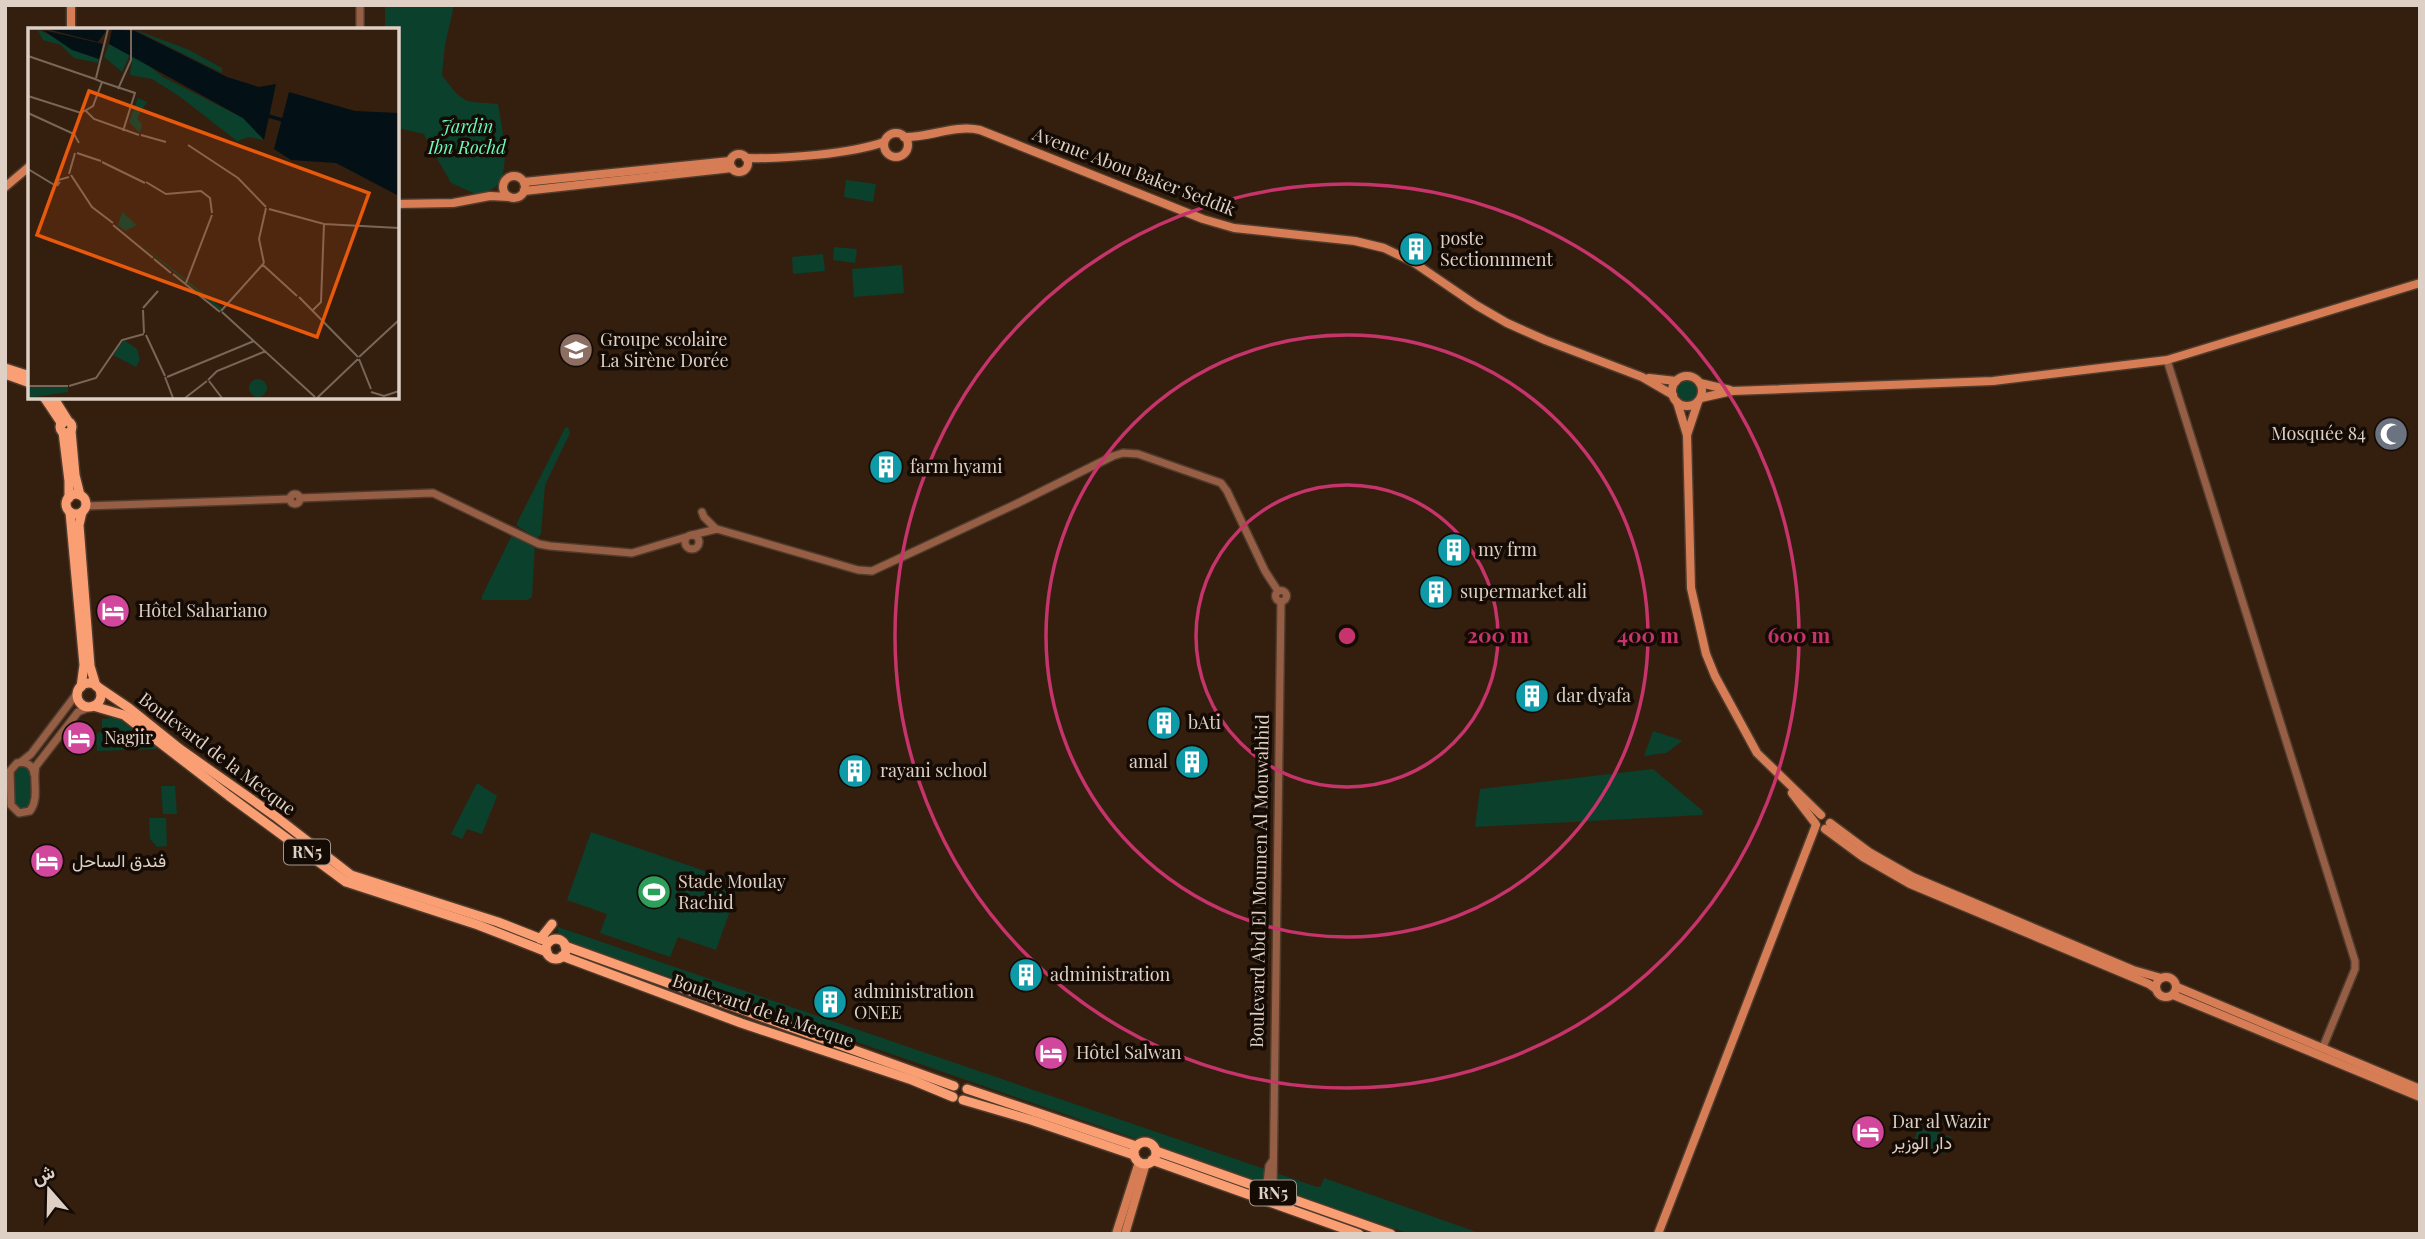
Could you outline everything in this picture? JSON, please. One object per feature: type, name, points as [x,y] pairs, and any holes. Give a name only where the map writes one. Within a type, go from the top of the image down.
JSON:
[{"type":"main road","points":[[71,5],[71,28]]},
{"type":"main road","name":"Avenue Abou Baker Seddik","points":[[904,137],[921,138],[957,128],[980,130],[1189,214],[1234,228],[1355,241],[1384,247],[1413,262],[1476,306],[1507,323],[1642,377],[1675,398]]},
{"type":"main road","points":[[399,204],[453,203],[490,196],[517,197],[524,187],[731,165],[739,172],[746,163],[766,159],[868,148],[884,142],[891,134],[904,137],[907,149],[897,157],[868,148]]},
{"type":"main road","name":"Avenue Abou Baker Seddik","points":[[907,149],[921,138]]},
{"type":"main road","points":[[884,142],[886,152]]},
{"type":"main road","points":[[731,165],[737,155],[746,163]]},
{"type":"main road","points":[[5,187],[28,168]]},
{"type":"main road","points":[[490,196],[509,177],[515,176],[524,187]]},
{"type":"main road","points":[[504,183],[504,192],[509,197]]},
{"type":"main road","points":[[1675,398],[1688,405],[1732,391],[1993,380],[2167,360],[2420,283]]},
{"type":"main road","points":[[5,368],[28,375]]},
{"type":"main road","points":[[5,374],[28,382]]},
{"type":"main road","points":[[1658,1234],[1802,862],[1827,817],[1821,815],[1787,784],[1757,753],[1706,654],[1691,589],[1687,435],[1672,388],[1676,382],[1688,376],[1700,383],[1732,391]]},
{"type":"main road","name":"Avenue Abou Baker Seddik","points":[[1642,377],[1676,382]]},
{"type":"main road","points":[[1687,435],[1700,399],[1700,383]]},
{"type":"main road","points":[[45,399],[66,427],[69,498]]},
{"type":"main road","points":[[54,399],[66,427],[80,495],[85,500],[79,521],[80,536],[91,671],[100,698],[91,707],[81,704],[79,690],[84,665],[70,512],[66,503],[74,494],[80,495]]},
{"type":"main road","points":[[70,512],[76,514],[84,509]]},
{"type":"main road","points":[[79,690],[90,684],[97,687]]},
{"type":"main road","name":"Boulevard de la Mecque","points":[[97,687],[351,874],[487,918],[545,944]]},
{"type":"main road","name":"Boulevard de la Mecque","points":[[91,707],[124,715],[346,882],[545,944]]},
{"type":"main road","points":[[1787,784],[1803,809],[1822,826],[1863,857],[1910,884],[2149,984],[2162,997],[2175,991],[2323,1047],[2420,1088]]},
{"type":"main road","points":[[1822,826],[1913,877],[2133,970],[2172,979],[2175,991]]},
{"type":"main road","points":[[545,944],[552,924]]},
{"type":"main road","name":"RN5","points":[[558,939],[563,951],[554,958],[545,944],[558,939]]},
{"type":"main road","name":"Boulevard de la Mecque","points":[[563,951],[954,1086]]},
{"type":"main road","name":"Boulevard de la Mecque","points":[[563,951],[741,1023],[912,1080],[953,1097]]},
{"type":"main road","points":[[2156,989],[2161,978]]},
{"type":"main road","points":[[2175,991],[2420,1097]]},
{"type":"main road","name":"RN5","points":[[954,1086],[961,1084],[967,1089],[1144,1156],[1359,1234]]},
{"type":"main road","points":[[953,1097],[951,1093],[954,1086]]},
{"type":"main road","points":[[963,1100],[967,1096],[967,1089]]},
{"type":"main road","name":"RN5","points":[[953,1097],[959,1101],[1269,1192],[1391,1234]]},
{"type":"main road","points":[[1116,1234],[1144,1156]]},
{"type":"main road","points":[[1125,1234],[1144,1156]]},
{"type":"street","points":[[360,5],[360,28]]},
{"type":"street","points":[[2167,360],[2356,963],[2323,1047]]},
{"type":"street","name":"Boulevard Abd El Moumen Al Mouwahhid","points":[[717,530],[859,570],[872,571],[1113,456],[1132,453],[1220,483],[1227,491],[1265,571],[1278,591],[1275,598],[1281,602],[1273,1160],[1269,1192]]},
{"type":"street","points":[[84,509],[290,499],[296,504],[300,498],[433,493],[544,545],[632,553],[717,530]]},
{"type":"street","points":[[702,512],[717,530]]},
{"type":"street","points":[[688,539],[692,549],[717,530]]},
{"type":"street","points":[[688,539],[698,539],[698,545]]},
{"type":"street","points":[[16,811],[11,805],[10,771],[14,765],[28,758],[79,690]]},
{"type":"street","points":[[5,807],[23,813],[33,808],[36,765],[78,712],[91,707]]},
{"type":"street","points":[[21,762],[29,764],[34,774]]},
{"type":"street","points":[[5,801],[10,793]]},
{"type":"green space","name":"Jardin Ibn Rochd","points":[[385,5],[454,5],[445,45],[442,75],[465,100],[498,104],[505,158],[501,178],[493,188],[478,195],[451,183],[424,134],[399,128],[399,28],[385,28]]},
{"type":"green space","points":[[846,180],[876,184],[873,202],[844,197]]},
{"type":"green space","points":[[834,247],[857,249],[855,263],[833,260]]},
{"type":"green space","points":[[823,254],[825,271],[793,274],[792,257]]},
{"type":"green space","points":[[902,265],[904,293],[854,297],[852,269]]},
{"type":"green space","points":[[1688,380],[1696,383],[1699,391],[1696,399],[1688,402],[1680,399],[1677,391],[1680,383]]},
{"type":"green space","points":[[568,427],[570,433],[545,485],[541,534],[537,538],[517,526],[517,523],[565,428]]},
{"type":"green space","points":[[512,535],[535,545],[532,597],[528,600],[482,600],[482,596]]},
{"type":"green space","points":[[117,717],[156,749],[97,751],[96,735],[102,730],[102,719]]},
{"type":"green space","points":[[1653,731],[1681,742],[1666,753],[1644,756]]},
{"type":"green space","points":[[21,765],[29,768],[32,799],[29,809],[20,810],[14,804],[14,769]]},
{"type":"green space","points":[[1653,769],[1703,811],[1702,815],[1475,827],[1480,789]]},
{"type":"green space","points":[[477,783],[497,796],[482,834],[467,829],[462,839],[451,834]]},
{"type":"green space","points":[[161,786],[175,786],[177,814],[163,814]]},
{"type":"green space","points":[[149,818],[166,818],[167,846],[157,847],[150,839]]},
{"type":"green space","name":"Stade Moulay Rachid","points":[[591,832],[740,883],[716,950],[678,937],[670,957],[600,933],[607,914],[567,900]]},
{"type":"green space","points":[[558,927],[1317,1187],[1321,1186],[1324,1178],[1482,1234],[1410,1234],[566,941],[558,935]]},
{"type":"green space","points":[[1919,1125],[1951,1137],[1945,1154],[1914,1141]]},
{"type":"place","name":"poste Sectionnment","points":[[1416,249]]},
{"type":"place","name":"Groupe scolaire La Sirène Dorée","points":[[576,350]]},
{"type":"place","name":"Mosquée 84","points":[[2391,434]]},
{"type":"place","name":"farm hyami","points":[[886,467]]},
{"type":"place","name":"my frm","points":[[1454,550]]},
{"type":"place","name":"supermarket ali","points":[[1436,592]]},
{"type":"place","name":"Hôtel Sahariano","points":[[113,611]]},
{"type":"place","name":"dar dyafa","points":[[1532,696]]},
{"type":"place","name":"bAti","points":[[1164,723]]},
{"type":"place","name":"Nagjir","points":[[79,738]]},
{"type":"place","name":"amal","points":[[1192,762]]},
{"type":"place","name":"rayani school","points":[[855,771]]},
{"type":"place","name":"فندق الساحل","points":[[47,861]]},
{"type":"place","name":"Stade Moulay Rachid","points":[[654,892]]},
{"type":"place","name":"administration","points":[[1026,975]]},
{"type":"place","name":"administration ONEE","points":[[830,1002]]},
{"type":"place","name":"Hôtel Salwan","points":[[1051,1053]]},
{"type":"place","name":"Dar al Wazir دار الوزير","points":[[1868,1132]]}]
